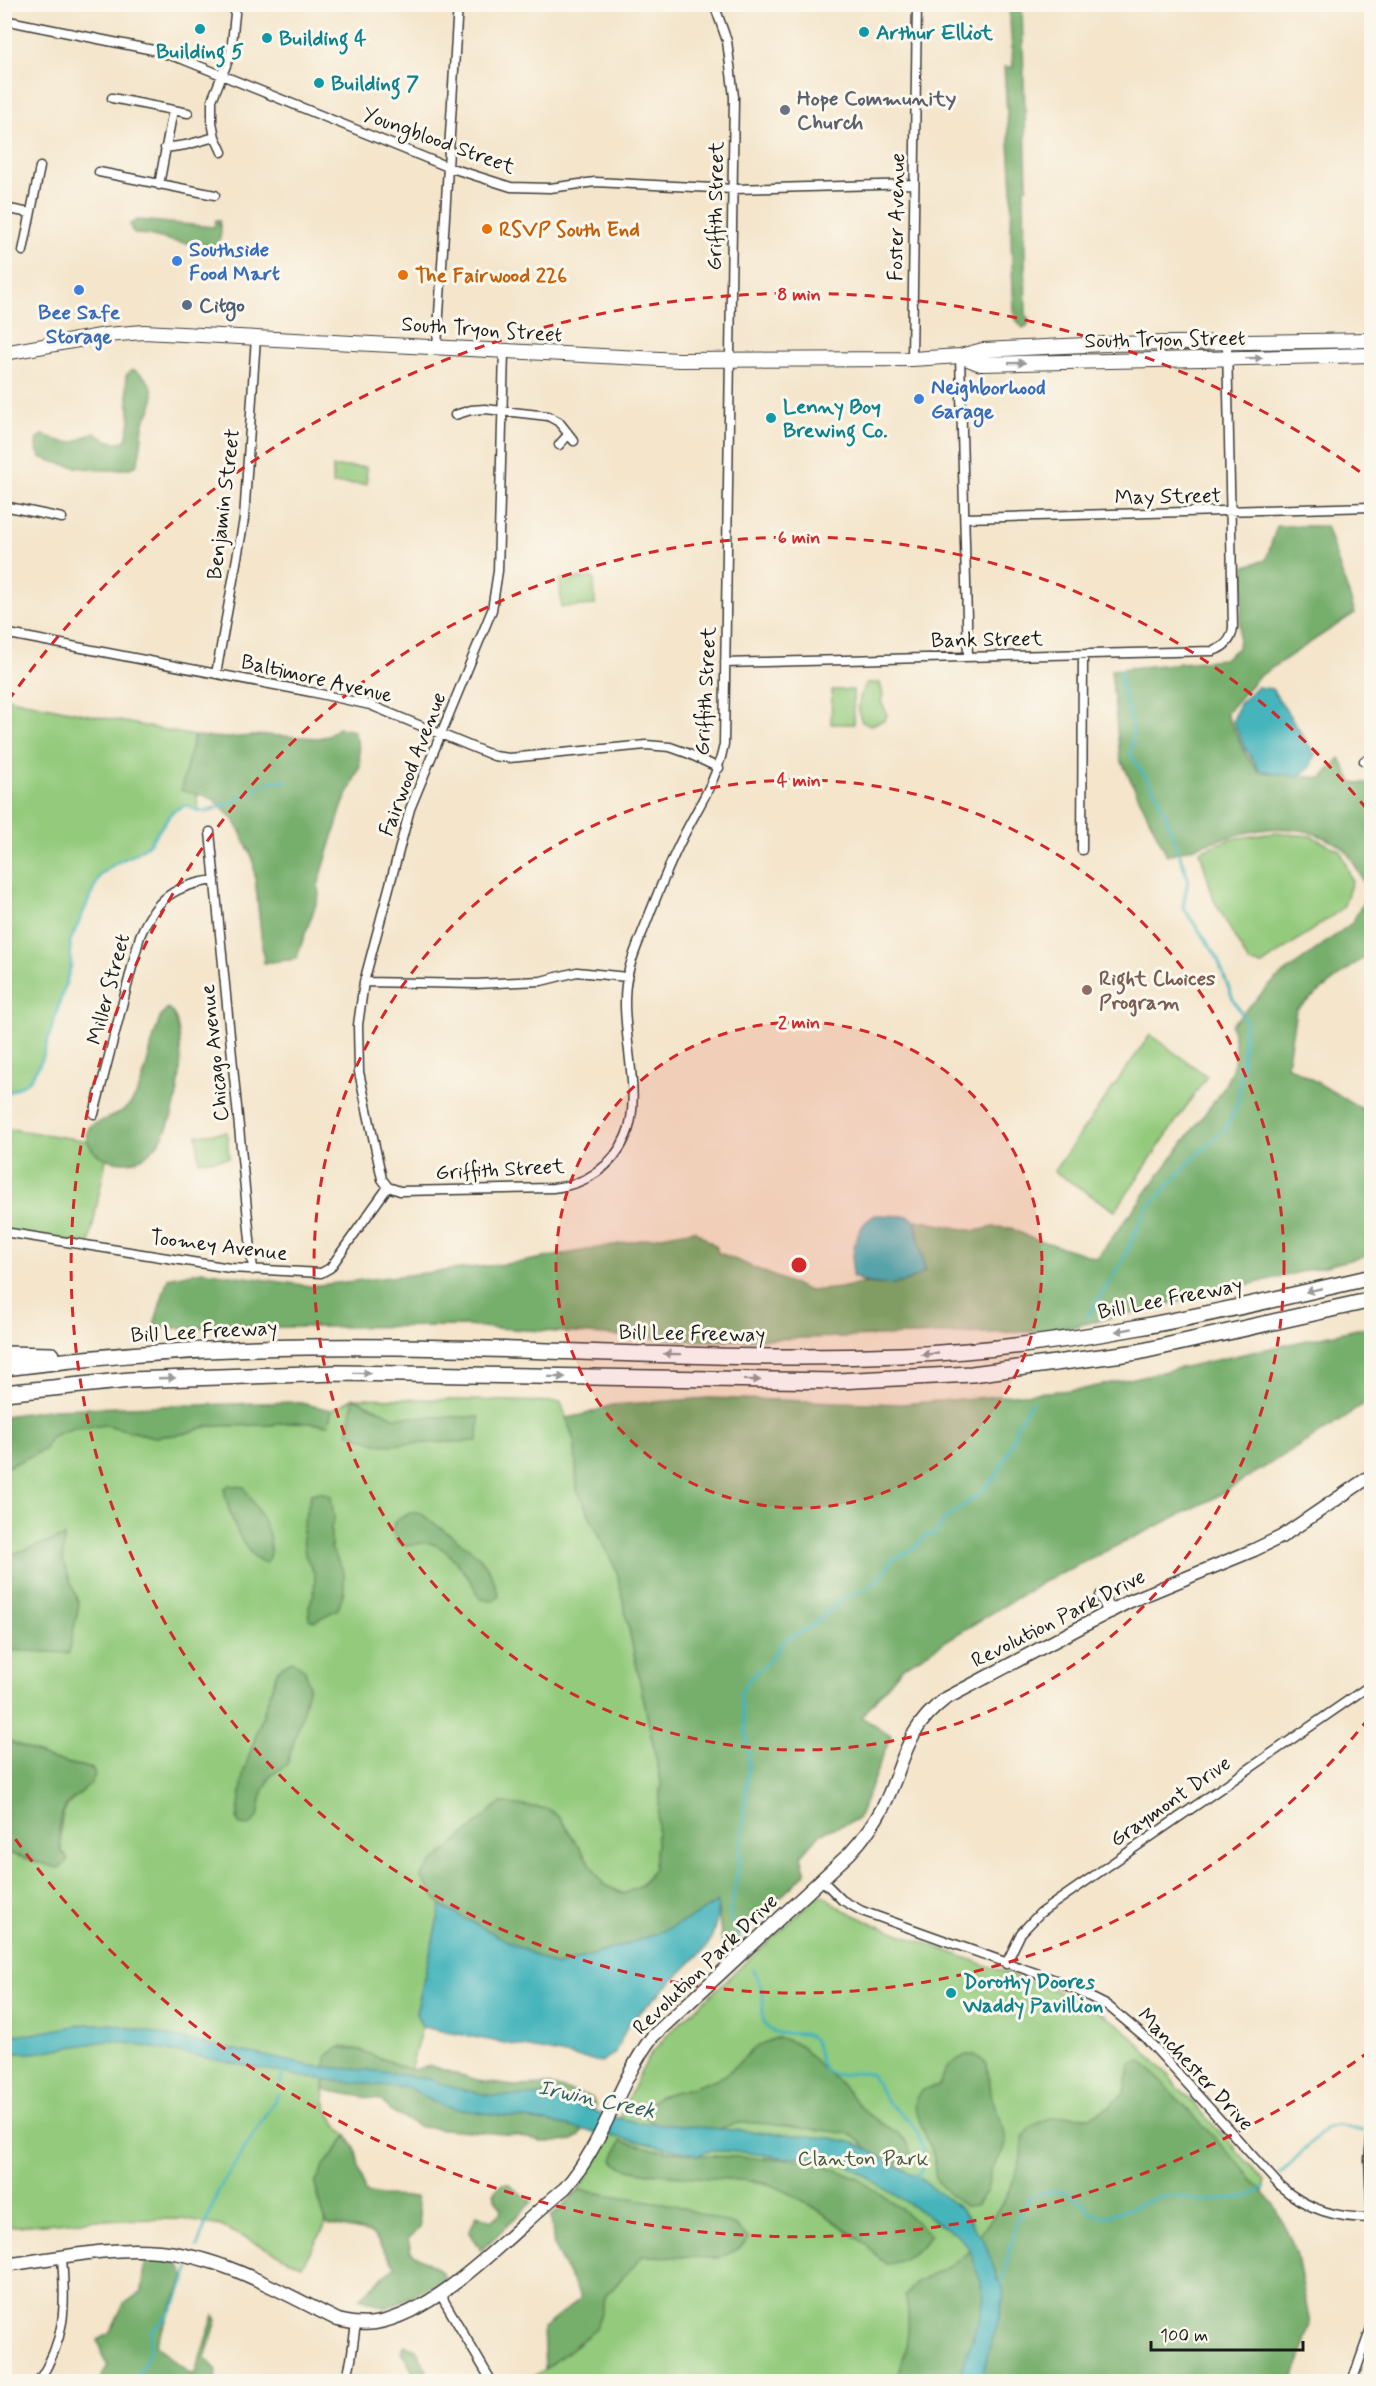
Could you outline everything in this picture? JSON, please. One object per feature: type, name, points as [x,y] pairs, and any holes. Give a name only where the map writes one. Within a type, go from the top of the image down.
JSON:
[{"type":"highway","name":"Bill Lee Freeway","points":[[4,1368],[176,1351],[308,1347],[832,1357],[937,1354],[1050,1341],[1146,1326],[1371,1277]]},
{"type":"highway","name":"Bill Lee Freeway","points":[[4,1393],[130,1380],[338,1373],[838,1381],[972,1374],[1138,1352],[1371,1300]]},
{"type":"highway","points":[[4,1354],[124,1356]]},
{"type":"highway","points":[[4,1403],[130,1380]]},
{"type":"main road","name":"South Tryon Street","points":[[4,353],[106,335],[144,332],[680,360],[912,359],[960,356],[983,350],[1027,347],[1371,340]]},
{"type":"main road","name":"South Tryon Street","points":[[960,356],[981,364],[1371,355]]},
{"type":"street","points":[[222,152],[215,137],[212,122],[212,100],[231,53],[236,4]]},
{"type":"street","points":[[437,347],[458,4]]},
{"type":"street","name":"Griffith Street","points":[[388,1187],[400,1191],[553,1188],[584,1180],[605,1167],[621,1148],[631,1119],[625,1002],[627,977],[633,956],[668,870],[719,768],[724,744],[734,97],[727,40],[714,4]]},
{"type":"street","name":"Foster Avenue","points":[[912,359],[917,4]]},
{"type":"street","name":"Youngblood Street","points":[[4,20],[153,50],[182,59],[448,167],[501,185],[530,189],[595,182],[733,189],[914,184]]},
{"type":"street","points":[[111,98],[188,113]]},
{"type":"street","points":[[159,185],[173,110]]},
{"type":"street","points":[[165,148],[215,137]]},
{"type":"street","points":[[23,251],[40,167]]},
{"type":"street","points":[[99,172],[215,195]]},
{"type":"street","points":[[4,208],[30,213]]},
{"type":"street","name":"Benjamin Street","points":[[216,674],[244,519],[256,337]]},
{"type":"street","points":[[1227,344],[1230,512]]},
{"type":"street","name":"Fairwood Avenue","points":[[388,1187],[382,1179],[359,1072],[358,1025],[364,982],[410,809],[488,625],[496,591],[504,352]]},
{"type":"street","points":[[960,356],[968,657]]},
{"type":"street","points":[[455,415],[478,409],[548,416],[559,422],[574,441]]},
{"type":"street","points":[[559,445],[567,436],[567,432]]},
{"type":"street","points":[[4,507],[62,518]]},
{"type":"street","name":"May Street","points":[[965,518],[1371,507]]},
{"type":"street","name":"Bank Street","points":[[725,663],[1213,651],[1221,648],[1230,640],[1233,625],[1230,512]]},
{"type":"street","name":"Baltimore Avenue","points":[[4,633],[370,705],[486,754],[509,758],[646,745],[670,747],[719,768]]},
{"type":"street","points":[[1082,850],[1083,655]]},
{"type":"street","name":"Chicago Avenue","points":[[210,832],[253,1270]]},
{"type":"street","name":"Miller Street","points":[[94,1114],[140,936],[146,921],[155,908],[172,893],[189,884],[215,880]]},
{"type":"street","points":[[364,982],[476,984],[541,981],[577,972],[627,977]]},
{"type":"street","name":"Toomey Avenue","points":[[4,1232],[253,1270],[325,1272],[388,1187]]},
{"type":"street","name":"Revolution Park Drive","points":[[4,2265],[132,2250],[185,2254],[223,2265],[338,2320],[368,2324],[405,2313],[440,2294],[565,2188],[576,2175],[596,2141],[627,2075],[652,2037],[822,1880],[850,1853],[872,1827],[893,1786],[911,1736],[933,1708],[945,1699],[1110,1612],[1164,1586],[1281,1537],[1371,1475]]},
{"type":"street","points":[[1102,1596],[1110,1612]]},
{"type":"street","name":"Graymont Drive","points":[[1006,1964],[1021,1933],[1040,1913],[1371,1684]]},
{"type":"street","name":"Manchester Drive","points":[[822,1880],[842,1900],[862,1911],[1072,1987],[1097,1999],[1127,2020],[1293,2197],[1321,2212],[1371,2219]]},
{"type":"street","points":[[1371,2130],[1369,2159],[1371,2219]]},
{"type":"street","points":[[38,2382],[53,2355],[63,2323],[62,2258]]},
{"type":"street","points":[[440,2294],[492,2382]]},
{"type":"street","points":[[346,2382],[356,2323]]},
{"type":"street","points":[[1352,2382],[1371,2325]]},
{"type":"green space","points":[[1009,5],[1022,5],[1027,188],[1024,188],[1026,316],[1029,319],[1028,325],[1023,328],[1014,317],[1012,189],[1004,67],[1013,67]]},
{"type":"green space","points":[[138,220],[214,227],[216,220],[219,220],[221,232],[218,247],[135,234],[130,224]]},
{"type":"green space","points":[[134,370],[148,381],[153,391],[153,403],[144,423],[136,466],[113,470],[87,469],[40,457],[36,447],[37,439],[43,435],[69,443],[95,433],[109,441],[126,440],[130,421],[126,376]]},
{"type":"green space","points":[[333,467],[366,467],[367,484],[333,484]]},
{"type":"green space","points":[[1277,526],[1326,526],[1355,613],[1258,677],[1226,713],[1247,756],[1259,772],[1322,778],[1340,758],[1352,782],[1371,784],[1371,945],[1369,953],[1296,1010],[1287,1065],[1371,1114],[1371,1255],[1055,1331],[700,1341],[464,1326],[153,1328],[168,1278],[202,1271],[310,1286],[522,1262],[694,1230],[717,1247],[717,1252],[809,1291],[863,1283],[888,1284],[925,1271],[915,1220],[975,1231],[994,1227],[1011,1228],[1028,1237],[1097,1258],[1221,1092],[1235,1060],[1235,1044],[1231,1025],[1275,980],[1352,923],[1369,892],[1342,847],[1307,832],[1267,829],[1247,832],[1167,855],[1120,758],[1111,670],[1223,659],[1238,648],[1245,566],[1266,560]]},
{"type":"green space","points":[[594,578],[595,605],[561,607],[560,579]]},
{"type":"green space","points":[[867,683],[880,683],[883,695],[881,701],[887,714],[885,720],[871,725],[862,722],[859,712],[860,697]]},
{"type":"green space","points":[[832,690],[853,690],[854,724],[831,724]]},
{"type":"green space","points":[[5,698],[194,736],[181,790],[197,793],[198,811],[186,805],[173,811],[148,845],[100,875],[70,942],[71,966],[42,1060],[29,1081],[5,1095]]},
{"type":"green space","points":[[338,728],[354,731],[359,748],[360,766],[342,807],[318,886],[319,896],[296,959],[264,963],[253,859],[235,821],[212,798],[181,790],[194,736],[228,738],[263,735],[318,738],[327,736]]},
{"type":"green space","points":[[1274,833],[1311,836],[1341,851],[1352,881],[1343,908],[1262,965],[1249,963],[1214,900],[1200,851],[1231,839]]},
{"type":"green space","points":[[168,1008],[176,1019],[180,1041],[180,1068],[176,1098],[168,1125],[154,1148],[135,1160],[105,1158],[91,1148],[86,1135],[90,1126],[117,1114],[131,1103],[142,1081],[158,1024]]},
{"type":"green space","points":[[1150,1035],[1207,1076],[1115,1211],[1054,1171]]},
{"type":"green space","points":[[4,1128],[109,1144],[89,1245],[5,1232]]},
{"type":"green space","points":[[227,1132],[229,1158],[199,1161],[197,1135]]},
{"type":"green space","points":[[1371,1326],[1371,1398],[1340,1421],[1214,1498],[1043,1582],[903,1667],[861,1717],[891,1735],[858,1819],[821,1833],[801,1856],[806,1873],[723,1951],[717,1902],[680,1924],[660,1932],[555,1966],[441,1906],[421,1876],[432,1863],[500,1803],[548,1809],[560,1818],[604,1885],[624,1894],[642,1885],[654,1868],[661,1782],[617,1572],[577,1489],[575,1444],[567,1418],[612,1405],[709,1398],[901,1404],[1084,1389]]},
{"type":"green space","points":[[354,1398],[561,1402],[575,1444],[577,1489],[617,1572],[661,1782],[654,1868],[642,1885],[624,1894],[604,1885],[560,1818],[548,1809],[501,1803],[432,1863],[421,1876],[441,1906],[416,2013],[422,2027],[410,2070],[360,2050],[340,2047],[326,2056],[324,2091],[327,2108],[347,2136],[324,2166],[315,2184],[326,2224],[302,2266],[221,2226],[182,2219],[95,2220],[5,2227],[5,1852],[58,1868],[66,1855],[61,1852],[60,1840],[63,1813],[73,1799],[90,1785],[93,1769],[50,1759],[5,1739],[5,1468],[44,1450],[52,1436],[74,1428],[106,1425],[154,1437],[183,1434],[209,1426],[271,1425],[292,1422],[327,1425],[332,1410]]},
{"type":"green space","points":[[354,1398],[394,1417],[479,1417],[478,1441],[382,1445],[348,1433]]},
{"type":"green space","points":[[296,1402],[332,1410],[328,1425],[292,1422],[271,1425],[209,1426],[183,1434],[154,1437],[106,1425],[74,1428],[52,1436],[44,1450],[5,1468],[5,1416],[54,1409]]},
{"type":"green space","points":[[229,1485],[244,1487],[265,1524],[271,1544],[266,1563],[257,1559],[243,1543],[229,1509],[224,1489]]},
{"type":"green space","points":[[320,1492],[331,1496],[334,1519],[331,1528],[331,1548],[344,1572],[344,1591],[338,1609],[315,1621],[310,1620],[309,1606],[314,1593],[315,1575],[305,1555],[302,1530],[311,1494]]},
{"type":"green space","points":[[410,1513],[420,1513],[478,1555],[490,1571],[499,1595],[494,1601],[481,1599],[460,1566],[438,1546],[430,1543],[407,1545],[397,1542],[392,1530],[395,1521]]},
{"type":"green space","points":[[64,1537],[63,1561],[79,1604],[69,1653],[5,1650],[5,1556]]},
{"type":"green space","points":[[292,1661],[305,1670],[309,1685],[287,1764],[271,1776],[262,1794],[258,1817],[249,1826],[240,1825],[237,1820],[244,1771],[278,1669]]},
{"type":"green space","points":[[5,1739],[50,1759],[93,1769],[95,1775],[90,1785],[67,1804],[61,1816],[59,1827],[61,1851],[68,1859],[63,1866],[58,1868],[5,1852]]},
{"type":"green space","name":"Clanton Park","points":[[823,1895],[842,1909],[876,1925],[1079,1999],[1121,2026],[1142,2047],[1264,2180],[1263,2242],[1278,2381],[526,2382],[596,2329],[551,2217],[579,2190],[613,2132],[639,2075],[652,2053],[668,2034],[817,1897]]},
{"type":"green space","points":[[778,2037],[800,2045],[840,2083],[866,2113],[896,2132],[907,2142],[911,2153],[902,2160],[887,2163],[877,2159],[861,2142],[848,2134],[746,2123],[704,2132],[685,2133],[658,2126],[644,2115],[644,2107],[659,2096],[724,2076],[757,2046]]},
{"type":"green space","points":[[340,2047],[360,2050],[410,2070],[431,2066],[484,2082],[514,2086],[550,2085],[590,2097],[595,2107],[580,2136],[561,2142],[542,2142],[516,2135],[420,2127],[391,2112],[381,2100],[324,2090],[326,2056]]},
{"type":"green space","points":[[966,2055],[975,2055],[987,2064],[992,2098],[1006,2142],[1004,2151],[991,2170],[987,2191],[976,2205],[965,2206],[951,2196],[936,2180],[934,2158],[914,2106],[919,2094],[939,2085],[948,2065]]},
{"type":"green space","points":[[1142,2061],[1240,2165],[1275,2206],[1296,2251],[1310,2324],[1292,2381],[897,2382],[908,2329],[905,2296],[915,2283],[956,2262],[967,2253],[1004,2201],[1015,2177],[1022,2155],[1023,2138],[1029,2128],[1046,2119],[1067,2116],[1091,2117],[1110,2106],[1125,2092],[1130,2065]]},
{"type":"green space","points":[[347,2136],[355,2147],[365,2193],[416,2197],[420,2228],[408,2239],[411,2252],[442,2272],[446,2280],[386,2308],[360,2298],[395,2266],[372,2233],[326,2224],[315,2184],[324,2166]]},
{"type":"green space","points":[[621,2141],[653,2149],[708,2156],[810,2160],[856,2177],[900,2208],[931,2235],[911,2254],[886,2264],[843,2228],[777,2187],[751,2181],[638,2171],[622,2166],[613,2160]]},
{"type":"green space","points":[[502,2184],[508,2184],[532,2202],[481,2250],[469,2231],[477,2215],[491,2221],[500,2213],[501,2208],[495,2199],[494,2192]]},
{"type":"green space","points":[[579,2190],[675,2205],[736,2226],[749,2239],[738,2249],[719,2258],[643,2256],[606,2295],[596,2329],[545,2369],[543,2328],[581,2298],[554,2247],[551,2217]]},
{"type":"green space","points":[[146,2256],[176,2260],[185,2275],[156,2345],[194,2375],[214,2315],[217,2320],[205,2358],[217,2370],[218,2381],[99,2381],[108,2365],[102,2355],[98,2340],[110,2333],[124,2304],[142,2291]]},
{"type":"green space","points":[[405,2345],[416,2349],[433,2381],[418,2381],[401,2351]]},
{"type":"water","points":[[1257,687],[1272,689],[1315,754],[1310,768],[1297,777],[1259,770],[1245,748],[1233,722],[1239,704]]},
{"type":"water","points":[[876,1215],[908,1216],[915,1220],[925,1271],[909,1280],[890,1284],[870,1283],[852,1276],[854,1249],[859,1233],[863,1226]]},
{"type":"water","points":[[717,1902],[715,1926],[706,1948],[629,2023],[614,2054],[601,2062],[422,2027],[416,2013],[441,1906],[555,1966],[660,1932],[699,1914]]},
{"type":"water","points":[[86,2024],[112,2024],[312,2066],[378,2071],[429,2079],[454,2088],[493,2096],[550,2096],[613,2117],[636,2122],[831,2138],[855,2143],[916,2176],[961,2209],[984,2241],[1004,2295],[982,2381],[960,2381],[960,2373],[981,2315],[984,2297],[973,2257],[966,2244],[954,2233],[844,2162],[801,2156],[786,2158],[735,2151],[709,2151],[699,2155],[552,2123],[450,2108],[435,2103],[409,2088],[309,2078],[121,2042],[107,2041],[34,2053],[5,2053],[5,2035],[32,2034]]},
{"type":"waterway","points":[[1087,1317],[1121,1264],[1146,1210],[1196,1156],[1226,1128],[1239,1097],[1246,1021],[1233,999],[1216,955],[1183,907],[1188,879],[1158,796],[1131,755],[1133,726],[1122,689],[1120,670]]},
{"type":"waterway","points":[[4,1095],[29,1081],[42,1060],[71,966],[70,942],[100,875],[148,845],[173,811],[186,805],[198,811],[208,811],[230,803],[270,782],[286,781]]},
{"type":"waterway","points":[[741,1942],[730,1914],[740,1859],[749,1756],[740,1694],[751,1677],[768,1662],[784,1641],[809,1628],[843,1599],[869,1587],[880,1578],[892,1560],[915,1548],[926,1535],[936,1534],[945,1519],[977,1496],[996,1476],[1010,1449],[1018,1423],[1032,1401]]},
{"type":"waterway","points":[[752,1969],[762,1992],[763,2019],[766,2026],[777,2033],[804,2034],[810,2037],[816,2045],[823,2066],[830,2073],[835,2075],[861,2072],[871,2074],[888,2103],[909,2120],[923,2148],[924,2168],[915,2177]]},
{"type":"waterway","points":[[281,2084],[283,2070]]},
{"type":"waterway","points":[[197,2247],[218,2191],[278,2095]]},
{"type":"waterway","points":[[1280,2174],[1326,2128],[1338,2125],[1363,2131]]},
{"type":"waterway","points":[[1001,2284],[1017,2219],[1029,2199],[1044,2192],[1065,2191],[1083,2203],[1091,2213],[1106,2217],[1160,2197],[1177,2196],[1200,2201],[1249,2197],[1264,2188]]},
{"type":"waterway","points":[[131,2382],[147,2358],[152,2330],[166,2318],[171,2310],[190,2268]]},
{"type":"place","name":"Building 5","points":[[200,29]]},
{"type":"place","name":"Arthur Elliot","points":[[864,32]]},
{"type":"place","name":"Building 4","points":[[267,38]]},
{"type":"place","name":"Building 7","points":[[319,83]]},
{"type":"place","name":"Hope Community Church","points":[[785,110]]},
{"type":"place","name":"RSVP South End","points":[[487,229]]},
{"type":"place","name":"Southside Food Mart","points":[[177,261]]},
{"type":"place","name":"The Fairwood 226","points":[[403,275]]},
{"type":"place","name":"Bee Safe Storage","points":[[79,290]]},
{"type":"place","name":"Citgo","points":[[187,305]]},
{"type":"place","name":"Neighborhood Garage","points":[[919,399]]},
{"type":"place","name":"Lenny Boy Brewing Co.","points":[[771,418]]},
{"type":"place","name":"Right Choices Program","points":[[1087,990]]},
{"type":"place","name":"Dorothy Doores Waddy Pavillion","points":[[951,1993]]},
{"type":"water label","name":"Irwin Creek","points":[[597,2098]]}]
